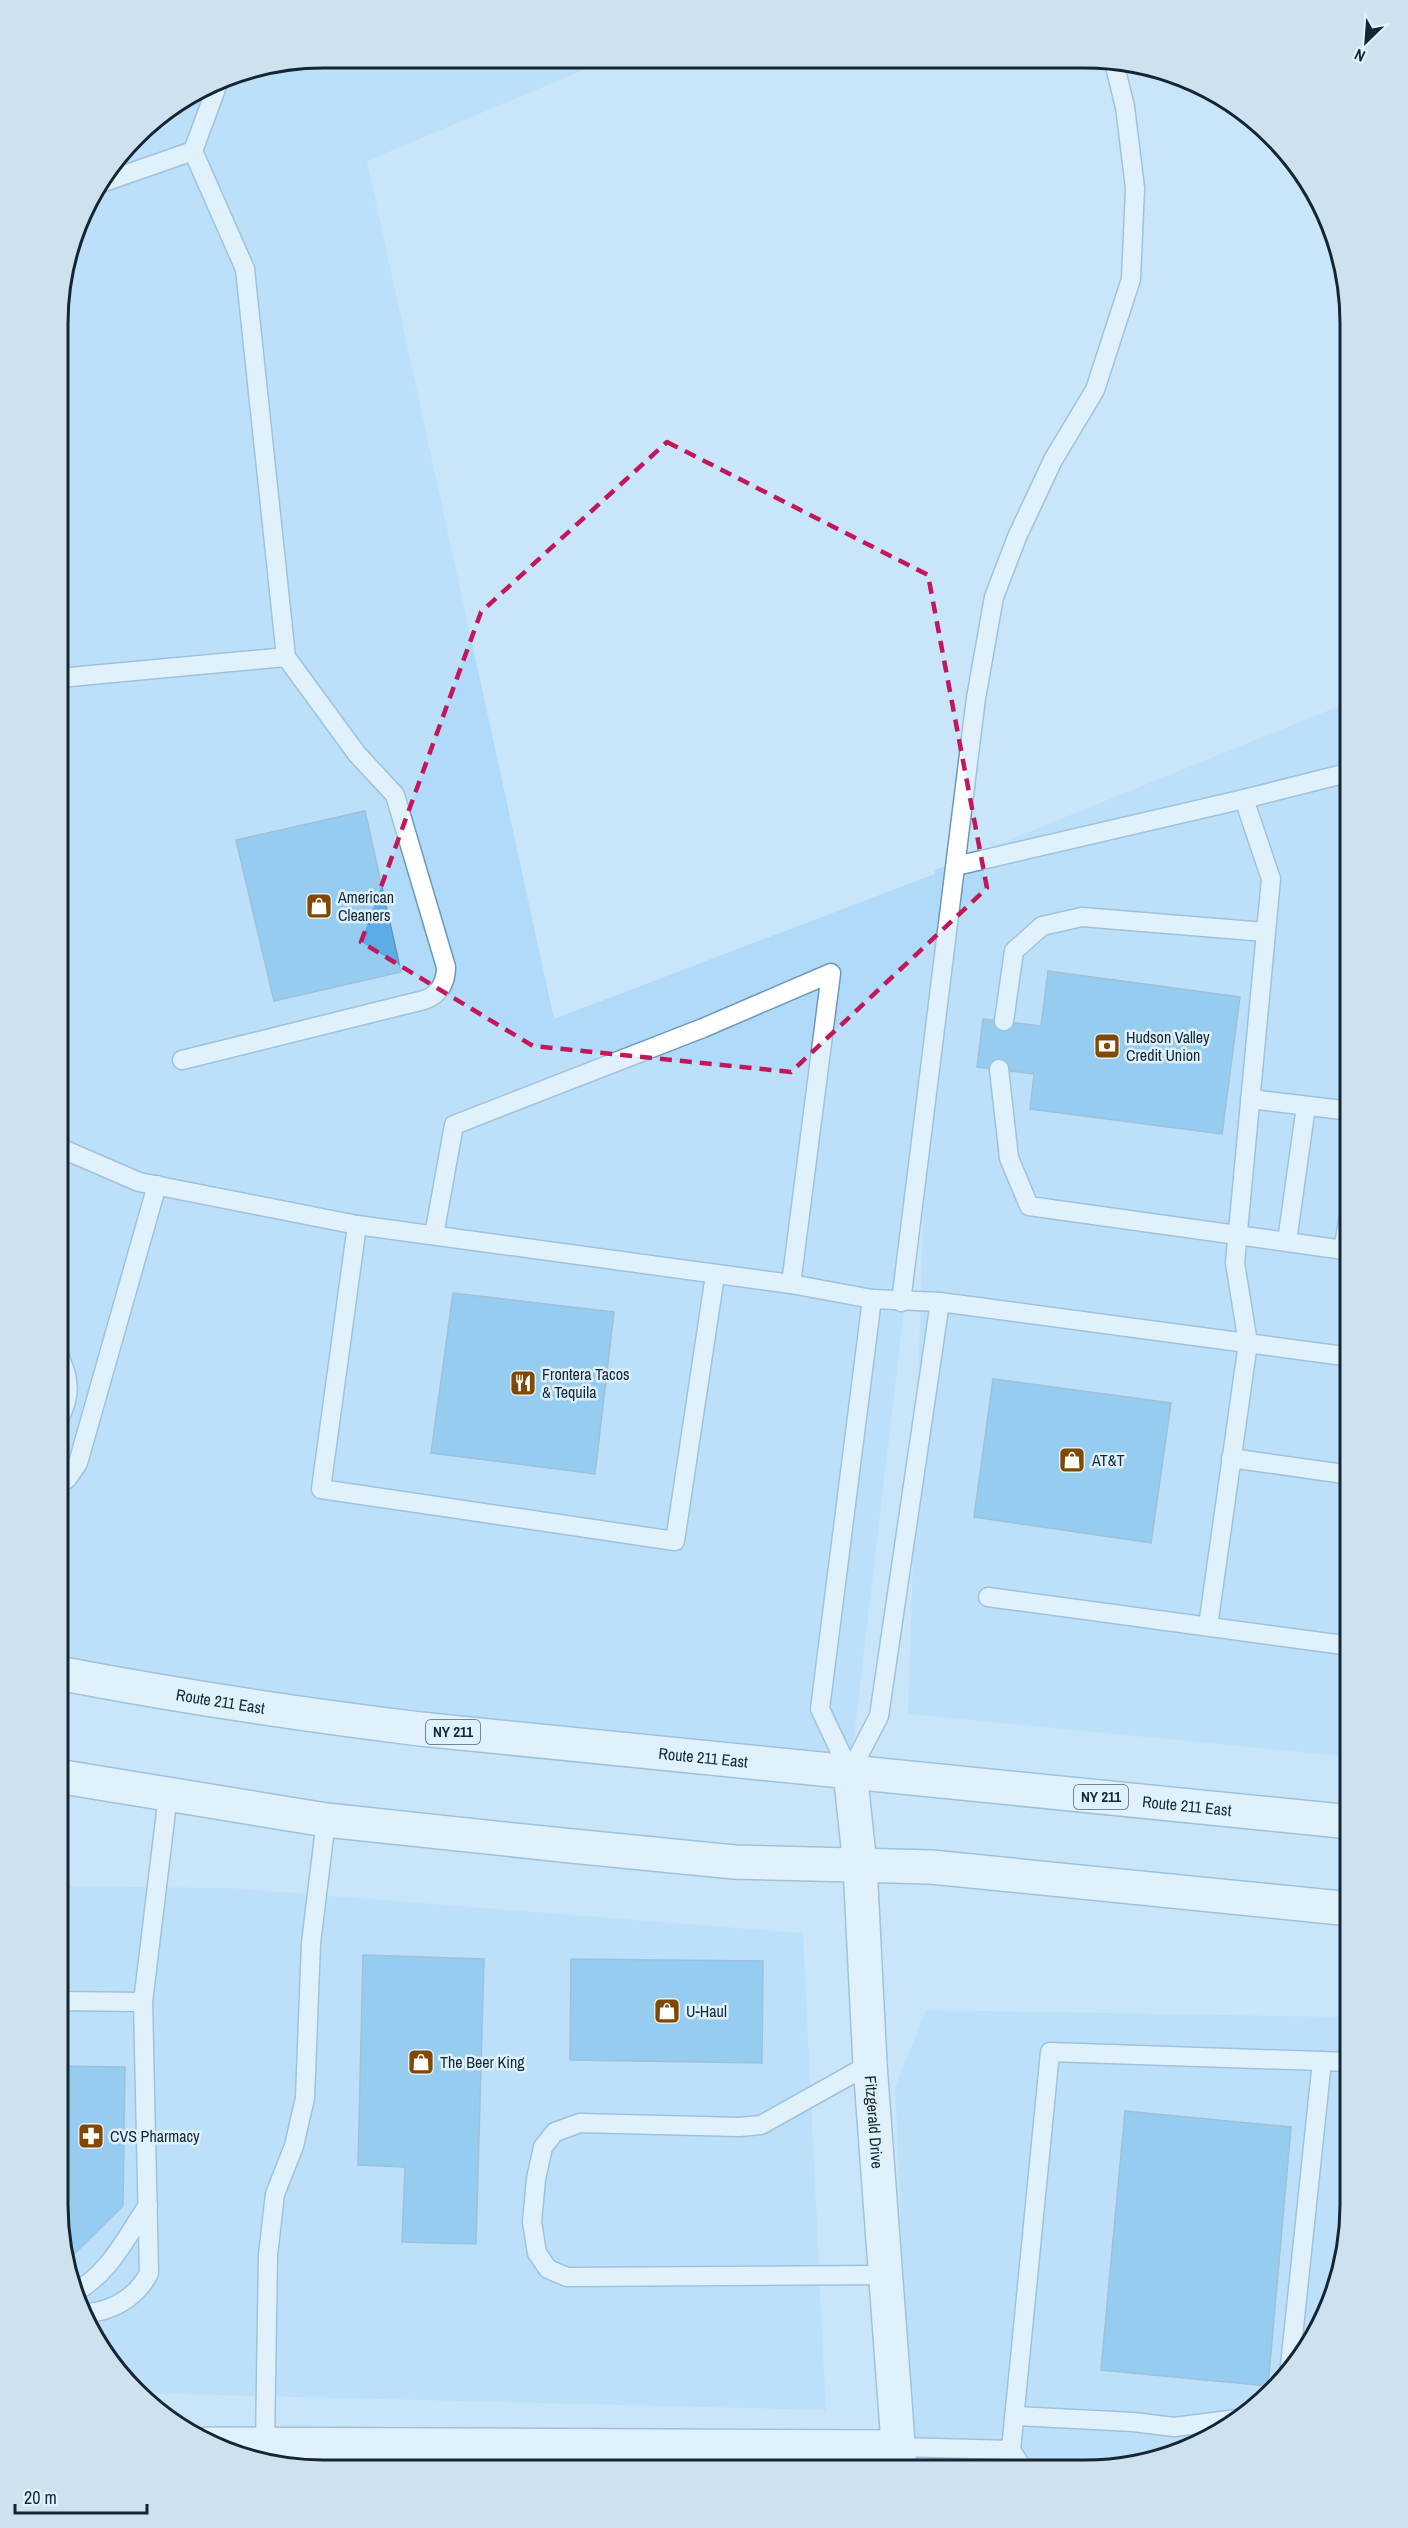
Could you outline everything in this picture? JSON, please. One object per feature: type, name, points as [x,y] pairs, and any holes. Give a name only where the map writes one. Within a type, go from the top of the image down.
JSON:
[{"type":"main road","name":"Route 211 East","points":[[68,1675],[170,1695],[295,1714],[576,1746],[1340,1821]]},
{"type":"main road","name":"Fitzgerald Drive","points":[[850,1772],[860,1865],[870,2064],[899,2459]]},
{"type":"main road","points":[[68,1778],[326,1820],[734,1862],[931,1867],[1340,1908]]},
{"type":"main road","points":[[232,2444],[899,2459]]},
{"type":"lane","points":[[901,1302],[976,698],[994,597],[1017,537],[1053,460],[1095,390],[1131,279],[1135,188],[1125,107],[1116,70]]},
{"type":"lane","points":[[182,1060],[424,1000],[436,993],[446,977],[446,967],[395,795],[357,754],[286,657],[245,269],[192,151],[215,91]]},
{"type":"lane","points":[[111,179],[192,151]]},
{"type":"lane","points":[[68,677],[286,657]]},
{"type":"lane","points":[[956,866],[1340,775]]},
{"type":"lane","points":[[1208,1626],[1248,1343],[1235,1263],[1271,879],[1244,799]]},
{"type":"lane","points":[[1004,1021],[1014,951],[1042,926],[1082,917],[1266,932]]},
{"type":"lane","points":[[434,1235],[454,1125],[703,1028],[831,973],[792,1284]]},
{"type":"lane","points":[[999,1069],[1009,1158],[1029,1206],[1340,1249]]},
{"type":"lane","points":[[1250,1100],[1340,1110]]},
{"type":"lane","points":[[1287,1241],[1305,1106]]},
{"type":"lane","points":[[68,1151],[139,1182],[357,1224],[792,1284],[872,1299],[940,1302],[1340,1356]]},
{"type":"lane","points":[[68,1478],[78,1463],[157,1185]]},
{"type":"lane","points":[[357,1224],[321,1490],[675,1541],[715,1275]]},
{"type":"lane","points":[[850,1772],[819,1709],[872,1299]]},
{"type":"lane","points":[[850,1772],[879,1716],[940,1302]]},
{"type":"lane","points":[[68,1381],[68,1400]]},
{"type":"lane","points":[[1231,1458],[1340,1473]]},
{"type":"lane","points":[[988,1597],[1340,1644]]},
{"type":"lane","points":[[91,2311],[122,2303],[141,2289],[149,2273],[143,2002],[168,1795]]},
{"type":"lane","points":[[265,2444],[268,2255],[275,2194],[294,2146],[305,2098],[312,1943],[326,1820]]},
{"type":"lane","points":[[68,2001],[143,2002]]},
{"type":"lane","points":[[1017,2460],[1011,2450],[1050,2052],[1340,2062]]},
{"type":"lane","points":[[1291,2357],[1322,2061]]},
{"type":"lane","points":[[870,2064],[761,2125],[739,2127],[580,2123],[555,2132],[543,2147],[536,2178],[532,2222],[537,2253],[548,2269],[567,2277],[885,2275]]},
{"type":"lane","points":[[81,2289],[88,2286],[104,2268],[148,2205]]},
{"type":"lane","points":[[1014,2416],[1133,2422],[1174,2427],[1222,2421]]},
{"type":"lane","points":[[899,2459],[1011,2450]]},
{"type":"highlighted area","points":[[667,442],[928,575],[987,888],[791,1072],[533,1046],[361,942],[481,612]]},
{"type":"shaded area","points":[[305,68],[589,68],[367,161],[554,1019],[935,874],[935,870],[1340,705],[1340,1756],[908,1714],[926,1123],[850,1772],[68,1674],[68,305],[72,272],[81,240],[94,209],[120,167],[142,142],[167,120],[209,94],[240,81],[272,72]]},
{"type":"shaded area","points":[[68,1886],[232,1888],[803,1933],[826,2410],[150,2393],[120,2361],[94,2319],[81,2288],[72,2256],[68,2223]]},
{"type":"shaded area","points":[[926,2010],[1340,2017],[1340,2223],[1336,2256],[1321,2303],[1298,2347],[1266,2386],[1241,2408],[1199,2434],[1152,2452],[1103,2460],[911,2460],[895,2087]]},
{"type":"building","name":"American Cleaners","points":[[365,811],[401,972],[274,1001],[236,840]]},
{"type":"building","name":"Hudson Valley Credit Union","points":[[1048,971],[1240,997],[1222,1134],[1030,1109],[1034,1074],[977,1067],[983,1019],[1041,1026]]},
{"type":"building","name":"Frontera Tacos & Tequila","points":[[453,1293],[614,1312],[595,1474],[431,1453]]},
{"type":"building","name":"AT&T","points":[[993,1379],[1171,1403],[1151,1543],[974,1517]]},
{"type":"building","name":"The Beer King","points":[[363,1955],[484,1959],[476,2244],[402,2242],[405,2167],[358,2165]]},
{"type":"building","name":"U-Haul","points":[[571,1959],[763,1961],[762,2063],[570,2060]]},
{"type":"building","name":"CVS Pharmacy","points":[[68,2066],[125,2067],[123,2206],[72,2256],[68,2223]]},
{"type":"building","points":[[1125,2111],[1291,2127],[1268,2384],[1266,2386],[1101,2370]]},
{"type":"place","name":"American Cleaners","points":[[319,906]]},
{"type":"place","name":"Hudson Valley Credit Union","points":[[1107,1046]]},
{"type":"place","name":"Frontera Tacos & Tequila","points":[[523,1383]]},
{"type":"place","name":"AT&T","points":[[1072,1460]]},
{"type":"place","name":"U-Haul","points":[[667,2011]]},
{"type":"place","name":"The Beer King","points":[[421,2062]]},
{"type":"place","name":"CVS Pharmacy","points":[[91,2136]]}]
